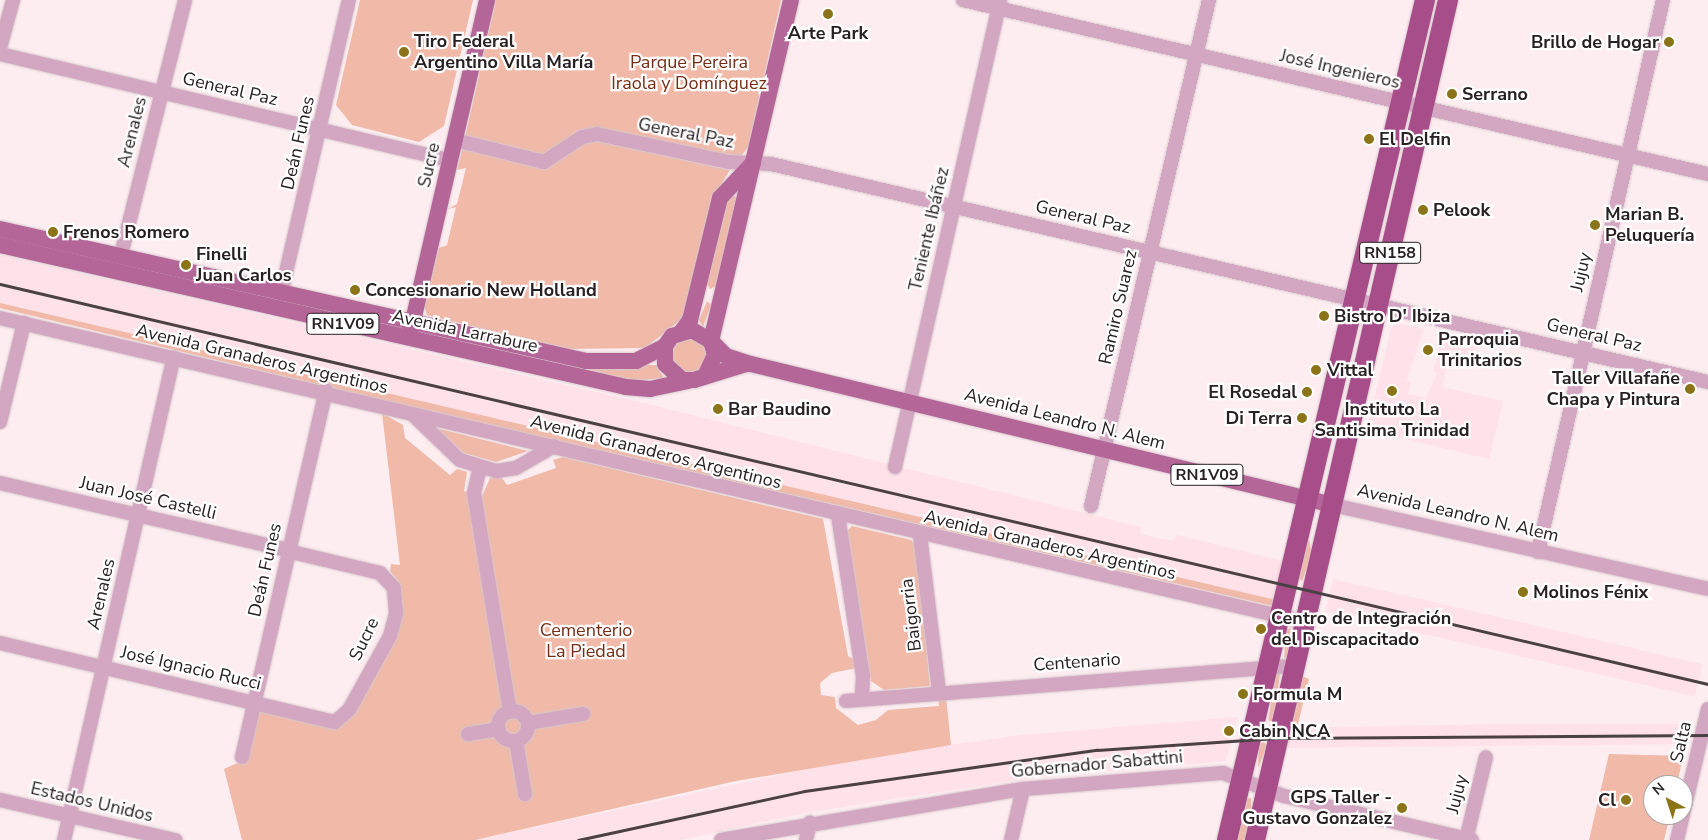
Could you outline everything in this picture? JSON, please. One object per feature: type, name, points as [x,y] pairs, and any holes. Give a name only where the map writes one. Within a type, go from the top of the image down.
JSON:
[{"type":"highway","name":"RN158","points":[[1227,840],[1283,617],[1425,0]]},
{"type":"highway","name":"RN158","points":[[1255,840],[1448,0]]},
{"type":"main road","name":"Sucre","points":[[410,332],[488,0]]},
{"type":"main road","points":[[706,374],[714,362],[711,341],[791,0]]},
{"type":"main road","points":[[682,331],[690,320],[720,198],[753,163]]},
{"type":"main road","name":"Avenida Larrabure","points":[[0,228],[281,294],[410,332],[626,387],[650,389],[688,381]]},
{"type":"main road","name":"Avenida Larrabure","points":[[0,245],[117,272],[410,332],[586,361],[636,360],[665,346]]},
{"type":"main road","name":"RN1V09","points":[[665,346],[682,331],[700,332],[711,341]]},
{"type":"main road","name":"Avenida Leandro N. Alem","points":[[711,341],[726,356],[751,364],[1333,505]]},
{"type":"main road","points":[[665,346],[667,369],[688,381]]},
{"type":"main road","name":"RN1V09","points":[[688,381],[706,374],[751,364]]},
{"type":"street","points":[[0,48],[12,0]]},
{"type":"street","name":"Arenales","points":[[117,272],[185,0]]},
{"type":"street","name":"Deán Funes","points":[[281,294],[350,0]]},
{"type":"street","name":"José Ingenieros","points":[[963,0],[999,4],[1197,55],[1708,174]]},
{"type":"street","name":"Ramiro Suarez","points":[[1091,506],[1209,0]]},
{"type":"street","name":"Jujuy","points":[[1538,552],[1663,0]]},
{"type":"street","name":"Teniente Ibáñez","points":[[895,467],[999,4]]},
{"type":"street","name":"General Paz","points":[[0,54],[450,160]]},
{"type":"street","name":"General Paz","points":[[455,140],[548,162],[582,137],[597,134],[753,163],[1378,304],[1708,382]]},
{"type":"street","name":"Avenida Granaderos Argentinos","points":[[0,318],[326,391],[411,414],[554,446],[920,535],[1304,622]]},
{"type":"street","points":[[0,422],[24,323]]},
{"type":"street","name":"Arenales","points":[[64,840],[174,357]]},
{"type":"street","name":"Deán Funes","points":[[242,757],[326,391]]},
{"type":"street","points":[[411,414],[453,456],[480,467],[511,469],[554,446]]},
{"type":"street","points":[[480,467],[474,493],[510,712]]},
{"type":"street","name":"Juan José Castelli","points":[[0,483],[384,574]]},
{"type":"street","name":"Avenida Leandro N. Alem","points":[[1333,505],[1708,589]]},
{"type":"street","points":[[838,515],[864,676],[862,698]]},
{"type":"street","name":"Baigorria","points":[[920,535],[940,691]]},
{"type":"street","name":"Sucre","points":[[343,717],[396,622],[394,588],[384,574]]},
{"type":"street","name":"José Ignacio Rucci","points":[[0,643],[254,701],[326,721],[343,717]]},
{"type":"street","name":"Centenario","points":[[846,701],[940,691],[1270,666],[1294,666]]},
{"type":"street","name":"Salta","points":[[1692,775],[1708,708]]},
{"type":"street","points":[[510,712],[521,714],[528,723],[527,732],[516,741],[503,737],[499,729],[502,716],[510,712]]},
{"type":"street","points":[[528,723],[583,714]]},
{"type":"street","points":[[468,734],[499,729]]},
{"type":"street","points":[[516,741],[525,794]]},
{"type":"street","name":"Jujuy","points":[[1468,840],[1486,757]]},
{"type":"street","name":"Gobernador Sabattini","points":[[721,840],[810,822],[1023,789],[1164,775],[1223,774],[1242,778],[1266,789],[1468,840]]},
{"type":"street","points":[[1011,840],[1023,789]]},
{"type":"street","name":"Estados Unidos","points":[[0,800],[175,840]]},
{"type":"street","points":[[806,840],[810,822]]},
{"type":"street","name":"Salta","points":[[1677,840],[1680,825]]},
{"type":"shaded area","points":[[0,255],[644,403],[1141,527],[1140,534],[1172,541],[1177,535],[1290,563],[1281,601],[0,303]]},
{"type":"shaded area","name":"Instituto La Santisima Trinidad","points":[[1398,323],[1424,329],[1406,381],[1411,382],[1408,394],[1426,398],[1437,373],[1433,372],[1442,334],[1478,342],[1474,361],[1449,356],[1442,387],[1503,401],[1489,459],[1367,430],[1391,328]]},
{"type":"shaded area","points":[[1333,579],[1702,664],[1695,696],[1326,611]]},
{"type":"shaded area","points":[[1237,717],[1226,761],[1044,776],[804,813],[681,840],[475,840],[863,757],[1022,735]]},
{"type":"shaded area","points":[[1499,724],[1689,724],[1685,744],[1280,748],[1284,728]]},
{"type":"green space","name":"Tiro Federal Argentino Villa María","points":[[360,0],[473,0],[444,126],[419,142],[352,125],[336,105]]},
{"type":"green space","name":"Parque Pereira Iraola y Domínguez","points":[[496,0],[781,0],[748,147],[741,156],[587,139],[730,170],[715,195],[683,318],[645,348],[564,349],[427,315],[424,305],[439,248],[447,245],[456,207],[448,209],[457,204],[466,168],[457,170],[463,146],[549,157],[465,137]]},
{"type":"green space","points":[[733,195],[737,198],[716,286],[710,289],[707,284],[728,198]]},
{"type":"green space","points":[[707,301],[711,305],[703,327],[699,320]]},
{"type":"green space","points":[[0,303],[1281,601],[1277,607],[366,396],[0,308]]},
{"type":"green space","points":[[427,334],[573,365],[656,365],[664,378],[632,381]]},
{"type":"green space","points":[[689,338],[696,339],[701,343],[705,348],[705,362],[701,367],[696,371],[689,372],[682,371],[677,367],[673,362],[672,355],[673,348],[677,343],[682,339]]},
{"type":"green space","name":"Cementerio La Piedad","points":[[382,413],[403,425],[405,438],[450,475],[457,469],[467,472],[464,491],[482,496],[491,476],[502,478],[507,485],[556,468],[553,460],[563,457],[823,519],[848,656],[855,660],[857,668],[832,673],[820,683],[821,695],[835,697],[836,708],[858,725],[876,720],[888,710],[939,706],[938,697],[946,697],[951,745],[736,781],[475,840],[242,840],[224,769],[244,760],[257,711],[336,726],[401,608],[398,581],[390,571],[391,564],[400,565]]},
{"type":"green space","points":[[437,429],[528,451],[496,462],[464,453]]},
{"type":"green space","points":[[852,526],[911,540],[916,545],[930,686],[884,690],[871,681],[847,531]]},
{"type":"green space","points":[[1309,539],[1312,555],[1302,581],[1298,577]]},
{"type":"green space","points":[[1291,628],[1287,657],[1284,658],[1286,630]]},
{"type":"green space","points":[[1275,673],[1280,674],[1273,722],[1268,721]]},
{"type":"green space","points":[[1301,676],[1309,679],[1297,728],[1284,728]]},
{"type":"green space","points":[[1264,742],[1267,746],[1258,768],[1259,744]]},
{"type":"green space","name":"Cl","points":[[1609,754],[1683,756],[1679,775],[1643,775],[1643,825],[1668,825],[1664,840],[1589,840]]},
{"type":"green space","points":[[1251,798],[1251,840],[1232,840],[1244,799]]},
{"type":"railway","points":[[0,284],[1708,684]]},
{"type":"railway","points":[[578,840],[804,791],[1097,750],[1277,738],[1708,735]]},
{"type":"place","name":"Arte Park","points":[[828,14]]},
{"type":"place","name":"Brillo de Hogar","points":[[1669,42]]},
{"type":"place","name":"Tiro Federal Argentino Villa María","points":[[404,52]]},
{"type":"place","name":"Serrano","points":[[1452,94]]},
{"type":"place","name":"El Delfin","points":[[1369,139]]},
{"type":"place","name":"Pelook","points":[[1423,210]]},
{"type":"place","name":"Marian B. Peluquería","points":[[1595,225]]},
{"type":"place","name":"Frenos Romero","points":[[53,232]]},
{"type":"place","name":"Finelli Juan Carlos","points":[[186,265]]},
{"type":"place","name":"Concesionario New Holland","points":[[355,290]]},
{"type":"place","name":"Bistro D' Ibiza","points":[[1324,316]]},
{"type":"place","name":"Parroquia Trinitarios","points":[[1428,350]]},
{"type":"place","name":"Vittal","points":[[1316,370]]},
{"type":"place","name":"Taller Villafañe Chapa y Pintura","points":[[1690,389]]},
{"type":"place","name":"Instituto La Santisima Trinidad","points":[[1392,391]]},
{"type":"place","name":"El Rosedal","points":[[1307,392]]},
{"type":"place","name":"Bar Baudino","points":[[718,409]]},
{"type":"place","name":"Di Terra","points":[[1302,418]]},
{"type":"place","name":"Molinos Fénix","points":[[1523,592]]},
{"type":"place","name":"Centro de Integración del Discapacitado","points":[[1261,629]]},
{"type":"place","name":"Formula M","points":[[1243,694]]},
{"type":"place","name":"Cabin NCA","points":[[1229,731]]},
{"type":"place","name":"Cl","points":[[1626,800]]},
{"type":"place","name":"GPS Taller - Gustavo Gonzalez","points":[[1402,808]]}]
